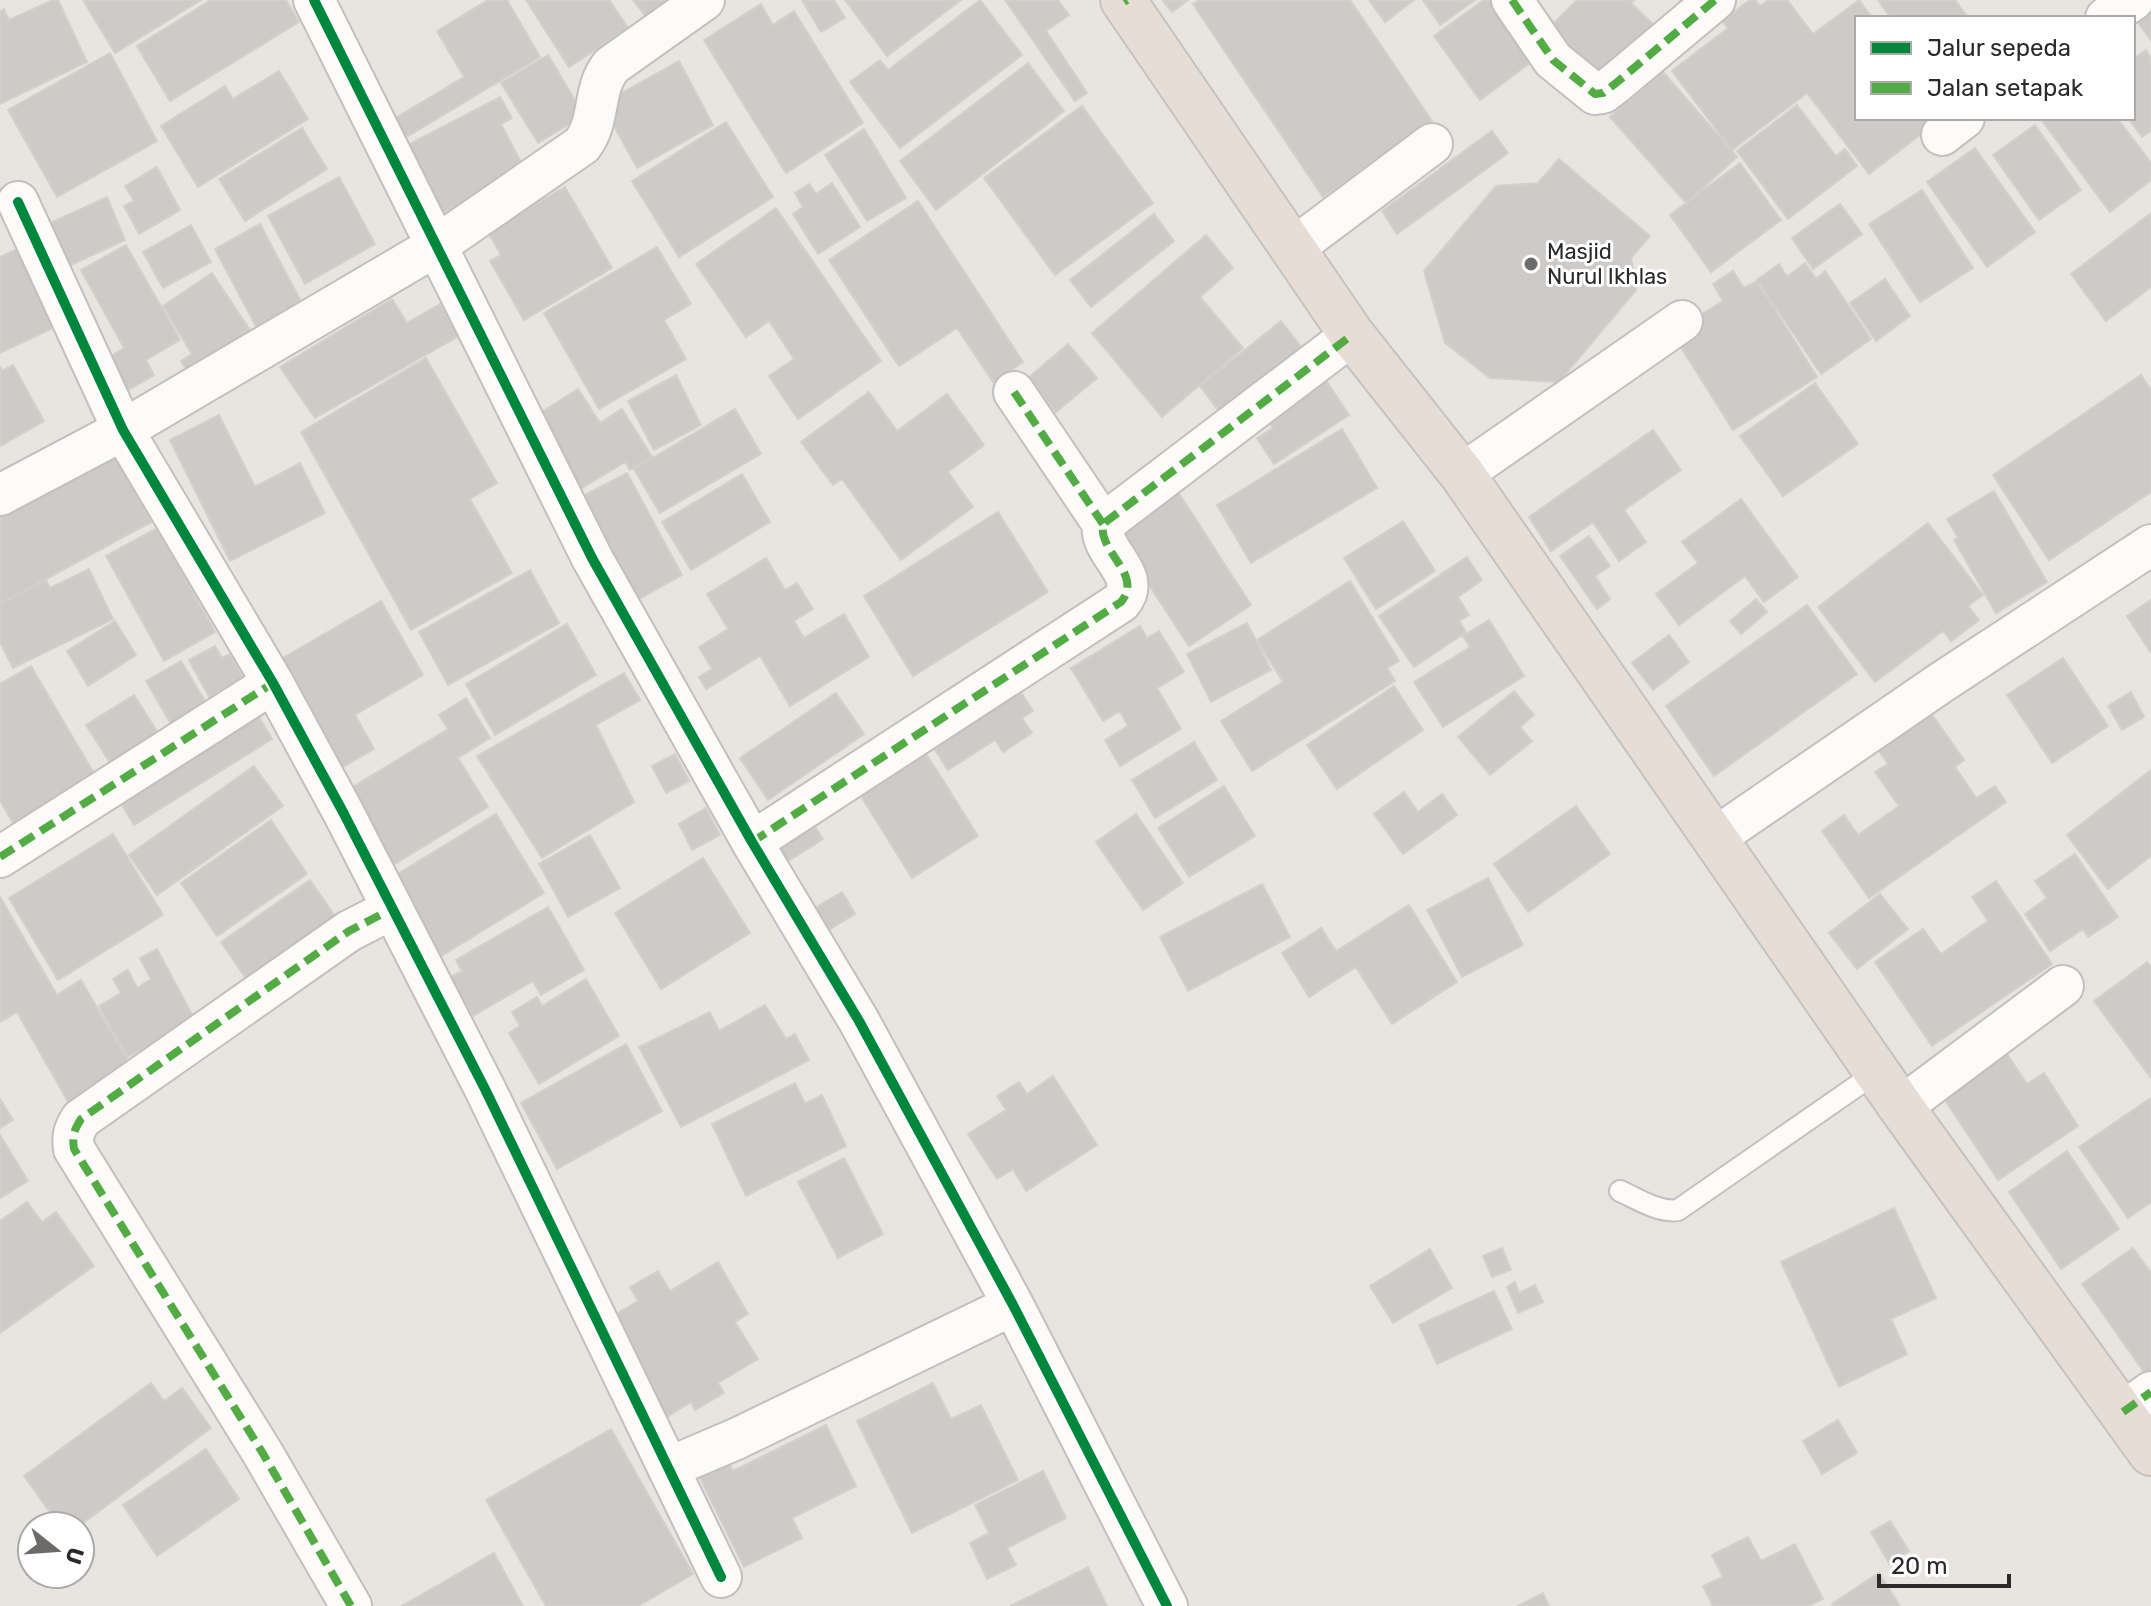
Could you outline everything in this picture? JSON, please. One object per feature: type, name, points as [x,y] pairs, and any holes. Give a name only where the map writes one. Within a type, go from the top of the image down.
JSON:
[{"type":"highway","points":[[1125,1],[1352,335],[1462,474],[1889,1089],[2137,1402],[2151,1453]]},
{"type":"street","points":[[314,0],[592,558],[752,842],[859,1021],[1013,1305],[1167,1606]]},
{"type":"street","points":[[0,495],[123,430],[436,246],[582,145],[591,133],[601,78],[611,66],[704,0]]},
{"type":"street","points":[[1512,0],[1553,60],[1595,94],[1603,93],[1616,83],[1715,0]]},
{"type":"street","points":[[2109,16],[2133,0]]},
{"type":"street","points":[[1292,249],[1432,144]]},
{"type":"street","points":[[18,202],[123,430],[273,683],[485,1089],[721,1577]]},
{"type":"street","points":[[1462,474],[1682,321]]},
{"type":"street","points":[[752,842],[1121,602],[1125,596],[1127,578],[1105,540],[1103,524],[1352,335]]},
{"type":"street","points":[[1014,392],[1103,524]]},
{"type":"street","points":[[1716,837],[1942,682],[2151,545]]},
{"type":"street","points":[[0,857],[273,683]]},
{"type":"street","points":[[351,1606],[262,1452],[74,1149],[72,1140],[81,1119],[349,931],[392,909]]},
{"type":"street","points":[[1889,1089],[2063,986]]},
{"type":"street","points":[[668,1468],[736,1439],[1013,1305]]},
{"type":"lane","points":[[1620,1191],[1669,1212],[1678,1210],[1889,1089]]},
{"type":"building","points":[[58,0],[87,62],[0,104],[0,11],[4,9],[9,20]]},
{"type":"building","points":[[83,0],[201,0],[115,53]]},
{"type":"building","points":[[211,0],[286,0],[299,22],[170,101],[137,46]]},
{"type":"building","points":[[488,0],[507,0],[540,57],[403,139],[392,120],[464,77],[437,31]]},
{"type":"building","points":[[526,0],[609,0],[628,28],[569,67]]},
{"type":"building","points":[[633,0],[678,0],[649,21]]},
{"type":"building","points":[[802,0],[834,0],[845,18],[821,32]]},
{"type":"building","points":[[845,0],[961,0],[887,56]]},
{"type":"building","points":[[980,0],[1022,55],[900,148],[850,82],[880,60],[888,70]]},
{"type":"building","points":[[1005,0],[1058,0],[1069,15],[1046,31],[1087,93],[1075,101]]},
{"type":"building","points":[[1165,0],[1188,0],[1172,12]]},
{"type":"building","points":[[1199,0],[1350,0],[1432,121],[1323,197],[1193,4]]},
{"type":"building","points":[[1369,0],[1414,0],[1385,22]]},
{"type":"building","points":[[1423,0],[1475,0],[1440,25]]},
{"type":"building","points":[[1484,0],[1491,0],[1534,60],[1480,100],[1434,36]]},
{"type":"building","points":[[1577,0],[1634,0],[1631,3],[1654,25],[1600,81],[1547,30]]},
{"type":"building","points":[[1750,0],[1755,0],[1760,6],[1768,0],[1787,0],[1813,34],[1859,0],[1871,16],[1855,16],[1855,120],[1939,120],[1869,174],[1807,93],[1732,150],[1672,71],[1728,28],[1722,21]]},
{"type":"building","points":[[1878,0],[1955,0],[1967,16],[1890,16]]},
{"type":"building","points":[[761,4],[773,25],[794,11],[863,123],[786,173],[704,40]]},
{"type":"building","points":[[2151,9],[2151,40],[2136,20]]},
{"type":"building","points":[[2146,50],[2151,58],[2151,131],[2142,137],[2129,120],[2135,120],[2135,58]]},
{"type":"building","points":[[110,53],[157,141],[57,197],[8,110]]},
{"type":"building","points":[[548,55],[584,115],[538,143],[501,83]]},
{"type":"building","points":[[679,61],[713,125],[637,168],[602,104]]},
{"type":"building","points":[[1028,63],[1064,111],[936,210],[900,161]]},
{"type":"building","points":[[279,71],[308,119],[198,187],[161,126],[225,86],[233,99]]},
{"type":"building","points":[[1663,72],[1737,157],[1686,203],[1610,117]]},
{"type":"building","points":[[500,97],[512,118],[501,124],[525,170],[437,216],[402,148]]},
{"type":"building","points":[[1797,105],[1836,156],[1845,149],[1857,166],[1788,219],[1737,151]]},
{"type":"building","points":[[1082,106],[1153,203],[1055,275],[984,178]]},
{"type":"building","points":[[2041,120],[2119,120],[2151,163],[2151,180],[2110,212]]},
{"type":"building","points":[[726,122],[773,197],[679,257],[632,181]]},
{"type":"building","points":[[2035,125],[2081,190],[2039,220],[1993,155]]},
{"type":"building","points":[[302,128],[327,169],[245,221],[219,179]]},
{"type":"building","points":[[864,129],[906,198],[867,221],[825,155]]},
{"type":"building","points":[[1492,131],[1508,153],[1397,234],[1382,211]]},
{"type":"building","points":[[1975,148],[2035,232],[1987,267],[1927,182]]},
{"type":"building","name":"Masjid Nurul Ikhlas","points":[[1559,159],[1650,236],[1631,258],[1636,290],[1559,382],[1490,378],[1445,343],[1424,271],[1496,186],[1538,183]]},
{"type":"building","points":[[1740,163],[1781,220],[1711,272],[1670,215]]},
{"type":"building","points":[[157,167],[180,210],[139,234],[124,206],[134,201],[125,186]]},
{"type":"building","points":[[339,177],[375,244],[305,284],[268,216]]},
{"type":"building","points":[[832,183],[860,227],[818,254],[793,214],[803,207],[795,193],[809,184],[816,194]]},
{"type":"building","points":[[565,187],[612,268],[524,320],[490,261],[501,255],[488,232]]},
{"type":"building","points":[[1922,190],[1973,268],[1920,302],[1869,224]]},
{"type":"building","points":[[107,197],[125,240],[69,266],[50,223]]},
{"type":"building","points":[[918,201],[1023,362],[993,382],[957,328],[899,366],[829,260]]},
{"type":"building","points":[[1840,204],[1862,234],[1813,269],[1792,238]]},
{"type":"building","points":[[776,208],[881,361],[798,419],[769,376],[794,359],[769,321],[746,337],[696,264]]},
{"type":"building","points":[[2151,213],[2151,287],[2106,321],[2071,274]]},
{"type":"building","points":[[1154,214],[1174,241],[1091,307],[1070,280]]},
{"type":"building","points":[[260,224],[304,307],[259,332],[215,249]]},
{"type":"building","points":[[191,225],[211,262],[163,288],[143,252]]},
{"type":"building","points":[[1206,235],[1233,268],[1200,297],[1243,348],[1162,417],[1092,333]]},
{"type":"building","points":[[126,245],[180,340],[146,360],[154,375],[120,395],[101,362],[124,348],[81,270]]},
{"type":"building","points":[[657,247],[691,304],[664,320],[686,359],[599,409],[544,313]]},
{"type":"building","points":[[19,248],[55,327],[0,353],[0,257]]},
{"type":"building","points":[[1805,263],[1816,279],[1825,271],[1871,339],[1821,374],[1757,280],[1779,264],[1787,277]]},
{"type":"building","points":[[1733,271],[1744,288],[1757,281],[1817,377],[1733,430],[1672,333],[1723,301],[1713,284]]},
{"type":"building","points":[[212,273],[254,336],[191,377],[181,361],[192,354],[163,306]]},
{"type":"building","points":[[1885,279],[1910,316],[1876,341],[1850,303]]},
{"type":"building","points":[[392,299],[407,323],[440,304],[459,336],[315,418],[280,367]]},
{"type":"building","points":[[1281,321],[1306,353],[1224,418],[1200,386]]},
{"type":"building","points":[[1068,344],[1097,378],[1056,412],[1028,378]]},
{"type":"building","points":[[426,358],[497,483],[470,499],[512,573],[411,630],[301,432]]},
{"type":"building","points":[[13,365],[44,421],[0,446],[0,366],[2,371]]},
{"type":"building","points":[[1321,373],[1349,415],[1274,464],[1257,438],[1273,428],[1262,412]]},
{"type":"building","points":[[676,375],[701,425],[654,450],[628,401]]},
{"type":"building","points":[[2141,375],[2151,390],[2151,492],[2049,560],[1993,475]]},
{"type":"building","points":[[1815,383],[1858,444],[1783,496],[1740,436]]},
{"type":"building","points":[[578,389],[600,423],[622,409],[652,457],[630,470],[625,462],[579,490],[534,417]]},
{"type":"building","points":[[869,392],[897,431],[947,394],[984,445],[948,472],[973,507],[901,560],[842,479],[833,485],[801,442]]},
{"type":"building","points":[[735,409],[761,454],[660,513],[634,469]]},
{"type":"building","points":[[219,415],[255,487],[300,463],[325,513],[230,561],[170,440]]},
{"type":"building","points":[[1342,429],[1377,488],[1251,563],[1217,505]]},
{"type":"building","points":[[1653,430],[1681,470],[1624,510],[1646,542],[1619,561],[1593,522],[1551,551],[1529,517]]},
{"type":"building","points":[[113,451],[151,522],[0,604],[0,513]]},
{"type":"building","points":[[627,473],[682,575],[637,600],[581,497]]},
{"type":"building","points":[[742,474],[770,522],[691,570],[662,522]]},
{"type":"building","points":[[1171,481],[1251,605],[1189,646],[1108,522]]},
{"type":"building","points":[[1994,491],[2047,582],[1996,613],[1954,540],[1958,538],[1947,519]]},
{"type":"building","points":[[1741,499],[1798,577],[1764,602],[1745,576],[1679,625],[1656,594],[1698,563],[1682,542]]},
{"type":"building","points":[[998,512],[1048,592],[913,676],[864,596]]},
{"type":"building","points":[[1403,521],[1435,571],[1376,609],[1344,558]]},
{"type":"building","points":[[1928,523],[1983,595],[1968,606],[1979,620],[1951,641],[1943,631],[1875,682],[1818,607]]},
{"type":"building","points":[[157,528],[215,632],[164,661],[106,556]]},
{"type":"building","points":[[1589,536],[1610,566],[1595,576],[1610,599],[1597,609],[1560,556]]},
{"type":"building","points":[[1467,557],[1482,580],[1458,597],[1469,615],[1459,621],[1466,632],[1414,667],[1379,616]]},
{"type":"building","points":[[766,558],[785,590],[797,583],[813,609],[794,621],[804,638],[844,614],[869,657],[790,706],[760,656],[706,689],[699,677],[712,669],[699,647],[728,629],[707,594]]},
{"type":"building","points":[[89,569],[113,619],[13,668],[0,642],[0,603],[46,580],[50,588]]},
{"type":"building","points":[[530,570],[559,623],[448,685],[419,632]]},
{"type":"building","points":[[1350,581],[1399,661],[1387,668],[1395,681],[1252,771],[1221,721],[1283,682],[1257,640]]},
{"type":"building","points":[[1756,599],[1767,612],[1741,634],[1730,621]]},
{"type":"building","points":[[2151,600],[2151,653],[2127,616]]},
{"type":"building","points":[[381,601],[423,675],[355,715],[374,749],[338,770],[276,662]]},
{"type":"building","points":[[1807,605],[1857,674],[1714,776],[1666,706]]},
{"type":"building","points":[[1489,620],[1524,676],[1443,727],[1414,682],[1470,647],[1463,636]]},
{"type":"building","points":[[115,621],[136,655],[88,686],[67,651]]},
{"type":"building","points":[[1247,623],[1271,670],[1211,702],[1187,654]]},
{"type":"building","points":[[567,624],[596,675],[495,735],[466,684]]},
{"type":"building","points":[[1140,626],[1147,638],[1159,631],[1184,672],[1157,688],[1181,729],[1120,766],[1105,740],[1128,726],[1120,711],[1103,721],[1071,668]]},
{"type":"building","points":[[1669,635],[1689,662],[1653,690],[1632,663]]},
{"type":"building","points":[[215,646],[222,658],[230,654],[244,678],[209,697],[189,660]]},
{"type":"building","points":[[2063,658],[2108,726],[2052,763],[2007,695]]},
{"type":"building","points":[[181,661],[212,713],[177,734],[146,681]]},
{"type":"building","points":[[31,666],[96,777],[14,825],[0,800],[0,684]]},
{"type":"building","points":[[624,673],[640,700],[596,725],[634,802],[542,858],[477,756]]},
{"type":"building","points":[[1015,683],[1033,711],[1022,718],[1032,733],[1003,752],[995,740],[948,770],[928,739]]},
{"type":"building","points":[[1394,686],[1423,730],[1337,789],[1307,745]]},
{"type":"building","points":[[1514,691],[1534,715],[1520,727],[1532,741],[1490,775],[1458,737]]},
{"type":"building","points":[[2131,692],[2144,717],[2122,730],[2108,706]]},
{"type":"building","points":[[836,693],[864,734],[768,800],[740,758]]},
{"type":"building","points":[[134,695],[162,739],[114,769],[86,725]]},
{"type":"building","points":[[466,698],[490,738],[458,758],[488,807],[388,868],[343,793],[448,729],[439,715]]},
{"type":"building","points":[[1926,706],[1964,760],[1955,767],[1976,798],[1995,786],[2006,802],[1869,898],[1822,831],[1844,815],[1858,835],[1899,806],[1875,772],[1888,764],[1874,744]]},
{"type":"building","points":[[253,707],[272,739],[134,825],[119,800]]},
{"type":"building","points":[[1194,742],[1217,780],[1155,818],[1132,780]]},
{"type":"building","points":[[925,752],[978,836],[912,878],[854,785]]},
{"type":"building","points":[[675,754],[689,781],[666,793],[652,766]]},
{"type":"building","points":[[254,766],[283,806],[157,895],[129,855]]},
{"type":"building","points":[[2151,770],[2151,856],[2108,889],[2067,835]]},
{"type":"building","points":[[1224,786],[1255,836],[1189,877],[1158,828]]},
{"type":"building","points":[[1404,792],[1418,812],[1442,794],[1457,815],[1403,854],[1374,814]]},
{"type":"building","points":[[1576,806],[1610,854],[1528,912],[1494,864]]},
{"type":"building","points":[[706,808],[720,835],[692,850],[679,824]]},
{"type":"building","points":[[496,814],[544,893],[433,961],[393,877]]},
{"type":"building","points":[[1136,814],[1183,883],[1143,910],[1096,842]]},
{"type":"building","points":[[808,816],[823,839],[782,865],[768,841]]},
{"type":"building","points":[[271,820],[307,874],[217,936],[181,883]]},
{"type":"building","points":[[113,834],[163,915],[58,980],[9,898]]},
{"type":"building","points":[[590,835],[620,888],[568,917],[539,864]]},
{"type":"building","points":[[2075,854],[2118,917],[2088,937],[2083,929],[2050,951],[2025,914],[2047,898],[2035,881]]},
{"type":"building","points":[[703,858],[750,933],[661,989],[615,913]]},
{"type":"building","points":[[1488,878],[1523,945],[1462,977],[1427,910]]},
{"type":"building","points":[[310,880],[343,928],[254,990],[221,942]]},
{"type":"building","points":[[1996,881],[2052,964],[1932,1046],[1875,962],[1923,929],[1941,954],[1988,921],[1972,897]]},
{"type":"building","points":[[1262,884],[1290,937],[1188,991],[1160,937]]},
{"type":"building","points":[[842,892],[855,914],[819,936],[805,914]]},
{"type":"building","points":[[1880,894],[1908,929],[1857,969],[1829,933]]},
{"type":"building","points":[[0,897],[57,995],[81,980],[136,1075],[74,1112],[17,1012],[0,1022]]},
{"type":"building","points":[[1409,905],[1457,982],[1392,1024],[1356,967],[1309,997],[1282,953],[1321,928],[1336,951]]},
{"type":"building","points":[[548,907],[584,970],[541,995],[533,981],[473,1016],[450,977],[462,971],[456,960]]},
{"type":"building","points":[[157,949],[195,1020],[127,1057],[99,1006],[121,993],[113,979],[128,970],[137,988],[151,979],[140,958]]},
{"type":"building","points":[[2147,962],[2151,967],[2151,1078],[2094,1001]]},
{"type":"building","points":[[586,979],[619,1036],[539,1084],[509,1033],[520,1026],[512,1012],[537,997],[542,1006]]},
{"type":"building","points":[[765,1005],[786,1039],[795,1034],[809,1060],[681,1127],[639,1047],[710,1012],[719,1031]]},
{"type":"building","points":[[626,1044],[662,1111],[557,1169],[521,1103]]},
{"type":"building","points":[[2003,1048],[2027,1084],[2044,1073],[2078,1126],[1998,1180],[1939,1091]]},
{"type":"building","points":[[1053,1076],[1097,1145],[1026,1191],[1013,1169],[997,1179],[968,1134],[1006,1110],[997,1096],[1019,1082],[1027,1094]]},
{"type":"building","points":[[795,1083],[805,1104],[822,1095],[846,1146],[746,1196],[712,1124]]},
{"type":"building","points":[[2151,1098],[2151,1202],[2128,1218],[2079,1147]]},
{"type":"building","points":[[0,1099],[13,1120],[0,1128]]},
{"type":"building","points":[[0,1135],[28,1181],[0,1198]]},
{"type":"building","points":[[2067,1151],[2119,1229],[2061,1269],[2009,1192]]},
{"type":"building","points":[[844,1158],[883,1234],[838,1258],[798,1182]]},
{"type":"building","points":[[27,1202],[42,1222],[56,1212],[94,1266],[0,1333],[0,1221]]},
{"type":"building","points":[[1894,1208],[1936,1298],[1891,1319],[1907,1354],[1839,1387],[1781,1262]]},
{"type":"building","points":[[1502,1248],[1511,1270],[1492,1277],[1483,1256]]},
{"type":"building","points":[[2133,1248],[2151,1273],[2151,1371],[2146,1375],[2082,1284]]},
{"type":"building","points":[[1430,1249],[1452,1288],[1393,1323],[1370,1286]]},
{"type":"building","points":[[718,1262],[748,1314],[735,1322],[758,1359],[718,1383],[724,1393],[695,1410],[691,1402],[665,1418],[608,1319],[638,1301],[630,1287],[658,1271],[670,1291]]},
{"type":"building","points":[[1515,1282],[1519,1293],[1535,1285],[1543,1302],[1518,1313],[1507,1287]]},
{"type":"building","points":[[1494,1291],[1512,1329],[1437,1364],[1419,1325]]},
{"type":"building","points":[[151,1383],[164,1401],[182,1388],[211,1428],[96,1513],[96,1510],[48,1510],[24,1476]]},
{"type":"building","points":[[933,1383],[951,1419],[981,1405],[1018,1480],[912,1533],[857,1421]]},
{"type":"building","points":[[1838,1420],[1857,1453],[1822,1474],[1803,1441]]},
{"type":"building","points":[[826,1425],[856,1486],[792,1518],[802,1538],[744,1567],[693,1464],[723,1450],[733,1471]]},
{"type":"building","points":[[611,1429],[693,1574],[638,1606],[546,1606],[486,1500]]},
{"type":"building","points":[[206,1449],[239,1499],[157,1556],[123,1505]]},
{"type":"building","points":[[1043,1471],[1066,1518],[1007,1548],[1016,1565],[987,1579],[970,1543],[989,1533],[975,1505]]},
{"type":"building","points":[[1890,1521],[1909,1551],[1889,1563],[1871,1532]]},
{"type":"building","points":[[1748,1537],[1761,1561],[1795,1544],[1823,1599],[1808,1606],[1713,1606],[1703,1586],[1723,1577],[1712,1555]]},
{"type":"building","points":[[494,1553],[523,1606],[402,1606]]},
{"type":"building","points":[[1088,1567],[1107,1606],[1010,1606]]},
{"type":"building","points":[[1879,1573],[1900,1606],[1832,1604]]},
{"type":"building","points":[[1543,1593],[1549,1606],[1518,1606]]},
{"type":"marked path","points":[[1512,0],[1553,60],[1595,94],[1603,93],[1616,83],[1715,0]]},
{"type":"marked path","points":[[752,842],[1121,602],[1127,592],[1127,582],[1103,535],[1103,524],[1352,335]]},
{"type":"marked path","points":[[1014,392],[1103,524]]},
{"type":"marked path","points":[[0,857],[273,683]]},
{"type":"marked path","points":[[351,1606],[262,1452],[74,1149],[73,1140],[81,1119],[349,931],[392,909]]},
{"type":"marked path","points":[[2123,1412],[2151,1392]]},
{"type":"cycle path","points":[[314,0],[592,558],[752,842],[859,1021],[1013,1305],[1167,1606]]},
{"type":"cycle path","points":[[18,202],[123,430],[273,683],[485,1089],[721,1577]]},
{"type":"place","name":"Masjid Nurul Ikhlas","points":[[1531,264]]}]
